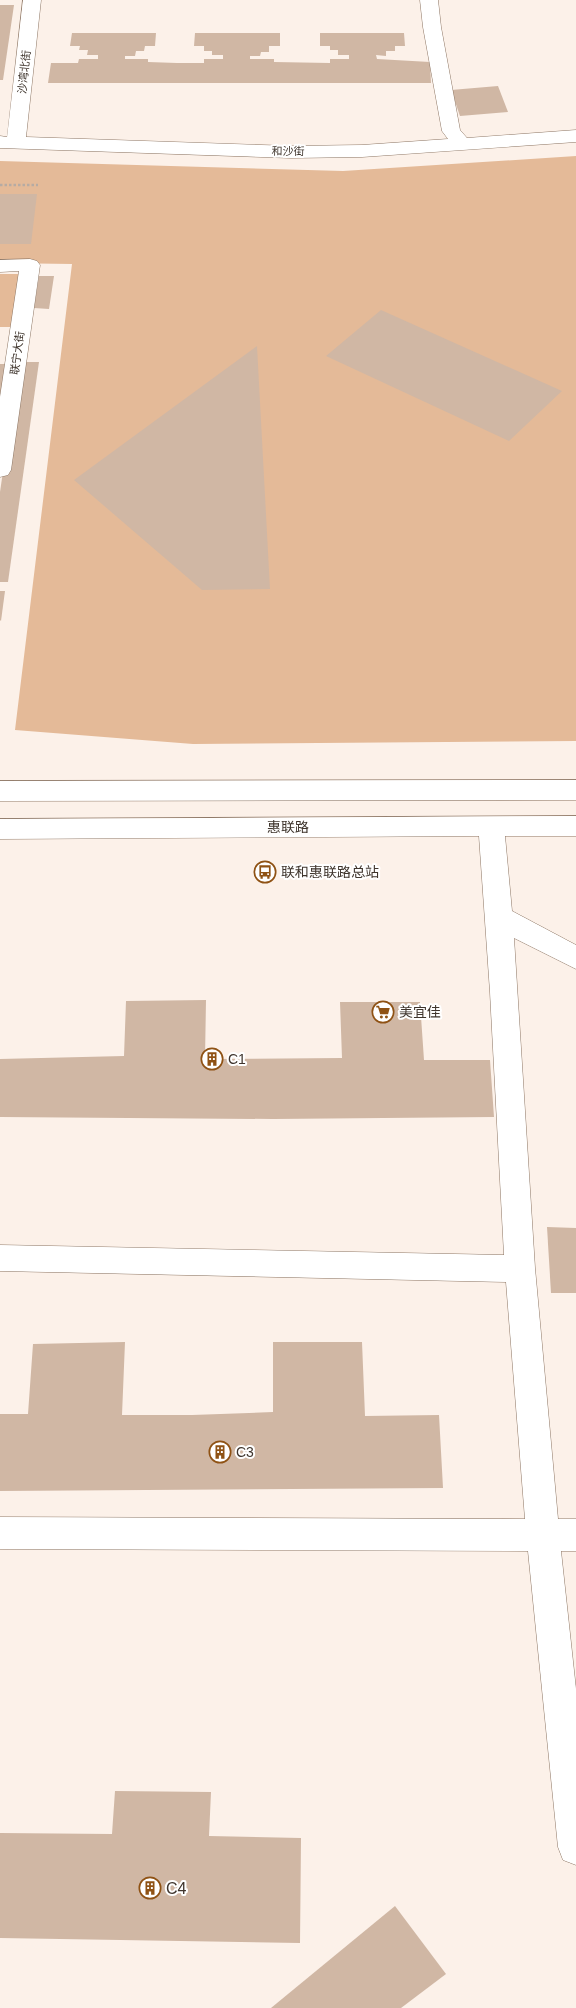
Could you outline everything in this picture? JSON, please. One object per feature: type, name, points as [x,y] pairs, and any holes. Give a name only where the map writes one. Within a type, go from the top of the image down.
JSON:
[{"type":"street","name":"沙湾北街","points":[[8,143],[32,0]]},
{"type":"street","points":[[429,0],[432,27],[451,131],[461,143]]},
{"type":"street","name":"和沙街","points":[[8,143],[291,152],[362,151],[576,136]]},
{"type":"street","name":"联宁大街","points":[[0,266],[30,265],[0,470]]},
{"type":"street","points":[[0,791],[576,790]]},
{"type":"street","name":"惠联路","points":[[0,829],[576,826]]},
{"type":"street","points":[[491,827],[500,917],[520,1269],[542,1536],[576,1847]]},
{"type":"street","points":[[500,917],[576,958]]},
{"type":"street","points":[[0,1258],[520,1269]]},
{"type":"street","points":[[0,1533],[576,1535]]},
{"type":"path","points":[[0,185],[38,185]]},
{"type":"shaded area","points":[[576,156],[576,741],[193,744],[15,730],[72,264],[0,263],[0,161],[343,171]]},
{"type":"shaded area","points":[[0,274],[20,274],[13,327],[0,327]]},
{"type":"building","points":[[0,5],[14,5],[3,80],[0,80]]},
{"type":"building","points":[[72,33],[156,33],[155,46],[145,46],[144,51],[136,51],[135,56],[125,56],[125,59],[148,59],[148,62],[204,63],[204,59],[223,59],[223,55],[212,55],[212,51],[204,51],[204,46],[194,46],[195,33],[280,33],[280,46],[269,46],[269,52],[261,52],[260,56],[250,56],[250,59],[274,59],[274,62],[330,63],[330,59],[349,59],[349,55],[338,55],[338,50],[330,50],[330,46],[320,46],[320,33],[404,33],[405,46],[395,46],[395,51],[386,51],[386,56],[376,55],[377,59],[430,62],[431,83],[48,83],[51,63],[78,63],[79,59],[98,59],[98,55],[87,55],[88,50],[79,50],[80,46],[70,46]]},
{"type":"building","points":[[498,86],[508,112],[460,116],[451,90]]},
{"type":"building","points":[[0,194],[37,194],[31,244],[0,244]]},
{"type":"building","points":[[39,276],[54,276],[49,309],[34,308]]},
{"type":"building","points":[[381,310],[562,391],[509,441],[326,356]]},
{"type":"building","points":[[257,346],[270,589],[202,590],[74,480]]},
{"type":"building","points":[[19,362],[39,362],[8,582],[0,582],[0,492]]},
{"type":"building","points":[[0,364],[6,364],[1,394],[0,394]]},
{"type":"building","points":[[0,591],[5,591],[1,621],[0,620]]},
{"type":"building","name":"C1","points":[[206,1000],[205,1059],[342,1058],[340,1002],[420,1002],[424,1060],[490,1060],[494,1117],[273,1119],[0,1117],[0,1059],[124,1056],[126,1001]]},
{"type":"building","points":[[547,1227],[576,1228],[576,1293],[551,1293]]},
{"type":"building","name":"C3","points":[[125,1342],[122,1415],[273,1412],[273,1342],[362,1342],[365,1416],[439,1415],[443,1488],[0,1491],[0,1414],[28,1414],[33,1344]]},
{"type":"building","name":"C4","points":[[115,1791],[211,1792],[209,1836],[301,1838],[300,1943],[0,1938],[0,1833],[112,1834]]},
{"type":"building","points":[[395,1906],[446,1974],[401,2008],[271,2008]]},
{"type":"place","name":"联和惠联路总站","points":[[265,872]]},
{"type":"place","name":"美宜佳","points":[[383,1012]]},
{"type":"place","name":"C1","points":[[212,1059]]},
{"type":"place","name":"C3","points":[[220,1452]]},
{"type":"place","name":"C4","points":[[150,1888]]}]
